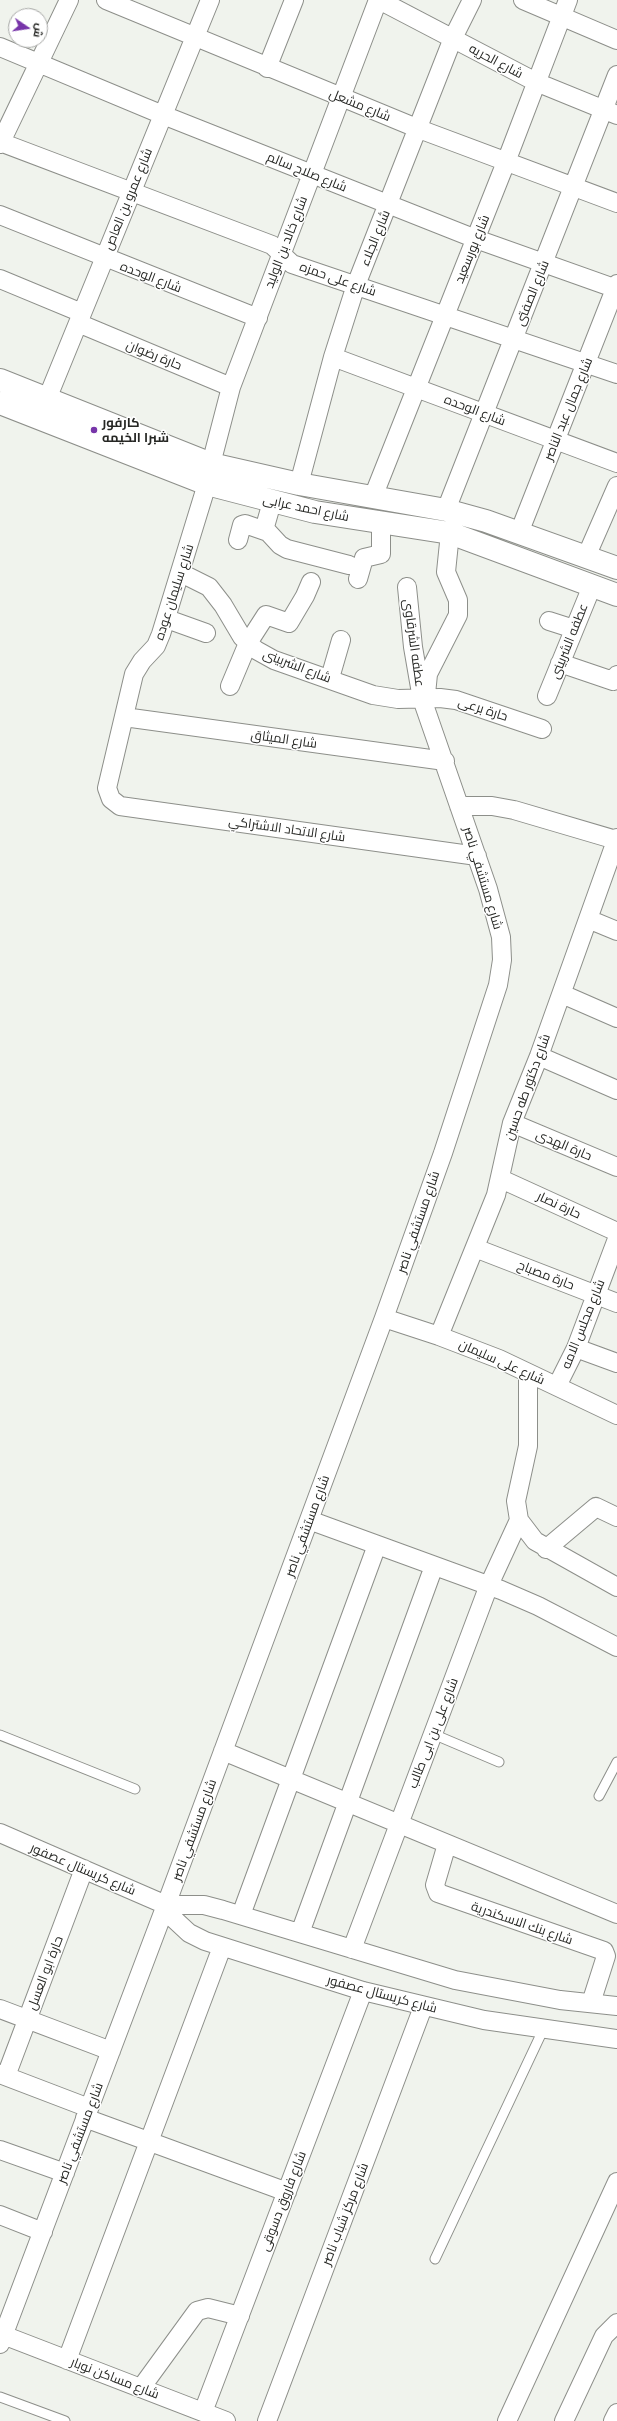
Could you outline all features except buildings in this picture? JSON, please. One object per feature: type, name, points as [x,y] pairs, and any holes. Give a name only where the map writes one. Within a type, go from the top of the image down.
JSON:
[{"type":"street","points":[[0,143],[69,0]]},
{"type":"street","name":"شارع مشعل","points":[[106,0],[194,38],[418,129],[617,203]]},
{"type":"street","name":"شارع عمرو بن العاص","points":[[47,399],[210,0]]},
{"type":"street","points":[[267,68],[294,0]]},
{"type":"street","name":"شارع الحريه","points":[[378,0],[536,82],[610,112]]},
{"type":"street","name":"شارع خالد بن الوليد","points":[[209,474],[231,387],[378,0]]},
{"type":"street","name":"شارع الجلاء","points":[[299,484],[333,357],[356,285],[389,205],[453,38],[472,0]]},
{"type":"street","points":[[523,0],[565,8],[617,40]]},
{"type":"street","name":"شارع بورسعيد","points":[[373,497],[476,239],[565,8]]},
{"type":"street","name":"شارع صلاح سالم","points":[[0,47],[163,115],[389,205],[476,239],[616,288]]},
{"type":"street","name":"شارع الصفتى","points":[[446,510],[574,187],[610,112],[617,75]]},
{"type":"street","name":"شارع على حمزه","points":[[0,143],[272,245],[286,260],[292,264],[617,374]]},
{"type":"street","name":"شارع الوحده","points":[[0,215],[104,259],[258,318]]},
{"type":"street","name":"حارة رضوان","points":[[0,279],[80,318],[231,387]]},
{"type":"street","name":"شارع جمال عبد الناصر","points":[[518,533],[616,288]]},
{"type":"street","name":"شارع الوحده","points":[[333,357],[617,463]]},
{"type":"street","name":"شارع احمد عرابى","points":[[0,380],[47,399],[272,502],[450,533],[617,595]]},
{"type":"street","name":"شارع احمد عرابى","points":[[0,402],[209,474],[299,484],[446,510],[518,533],[617,568]]},
{"type":"street","name":"شارع سليمان عوده","points":[[107,788],[134,674],[156,646],[181,573],[209,474]]},
{"type":"street","points":[[586,558],[617,486]]},
{"type":"street","points":[[264,530],[272,502]]},
{"type":"street","points":[[238,540],[244,524],[264,530],[287,549],[354,572],[364,558],[381,554],[381,522]]},
{"type":"street","points":[[424,698],[428,674],[456,622],[459,608],[456,593],[446,572],[450,533]]},
{"type":"street","name":"شارع الشربينى","points":[[181,573],[200,581],[217,596],[237,630],[248,643],[274,660],[330,678],[373,695],[398,699],[424,698]]},
{"type":"street","points":[[230,686],[248,643],[266,615],[287,623],[289,622],[311,582]]},
{"type":"street","name":"عطفه الشرقاوى","points":[[407,586],[413,647],[424,698]]},
{"type":"street","name":"عطفه الشربينى","points":[[547,696],[592,586]]},
{"type":"street","points":[[166,619],[206,633]]},
{"type":"street","points":[[549,621],[574,629]]},
{"type":"street","points":[[330,678],[340,640]]},
{"type":"street","points":[[560,663],[612,681],[617,675]]},
{"type":"street","name":"حارة برعى","points":[[424,698],[456,700],[542,729]]},
{"type":"street","name":"شارع مستشفي ناصر","points":[[1,2342],[166,1905],[384,1318],[443,1153],[498,985],[502,960],[501,936],[477,856],[424,698]]},
{"type":"street","name":"شارع الميثاق","points":[[124,717],[445,761]]},
{"type":"street","name":"شارع الاتحاد الاشتراكي","points":[[107,788],[110,799],[120,806],[477,856]]},
{"type":"street","points":[[460,806],[492,806],[514,810],[615,848]]},
{"type":"street","name":"شارع دكتور طه حسين","points":[[439,1336],[501,1179],[504,1151],[512,1123],[539,1056],[615,848]]},
{"type":"street","points":[[588,919],[617,931]]},
{"type":"street","points":[[562,994],[617,1018]]},
{"type":"street","points":[[539,1056],[617,1090]]},
{"type":"street","name":"حارة الهدى","points":[[512,1123],[617,1167]]},
{"type":"street","name":"حارة نصار","points":[[501,1179],[617,1232]]},
{"type":"street","name":"شارع مجلس الامه","points":[[557,1386],[576,1348],[617,1238]]},
{"type":"street","name":"حارة مصباح","points":[[475,1248],[617,1303]]},
{"type":"street","name":"شارع على سليمان","points":[[384,1318],[439,1336],[612,1408]]},
{"type":"street","points":[[576,1348],[617,1363]]},
{"type":"street","points":[[528,1373],[528,1446],[516,1501],[520,1520],[526,1532],[535,1542],[617,1587]]},
{"type":"street","points":[[546,1549],[596,1507],[617,1517]]},
{"type":"street","points":[[309,1520],[532,1603],[617,1647]]},
{"type":"street","name":"شارع على بن ابى طالب","points":[[352,1949],[489,1586],[520,1520]]},
{"type":"street","points":[[241,1915],[378,1545]]},
{"type":"street","points":[[300,1933],[434,1566]]},
{"type":"street","points":[[223,1751],[617,1914]]},
{"type":"street","name":"شارع كريستال عصفور","points":[[0,1834],[166,1905],[204,1905],[463,1982],[508,1992],[617,2006]]},
{"type":"street","name":"شارع بنك الاسكندرية","points":[[447,1844],[435,1885],[438,1893],[604,1952],[606,1956],[591,2003]]},
{"type":"street","name":"حارة ابو العسل","points":[[3,2075],[27,2020],[84,1869]]},
{"type":"street","name":"شارع كريستال عصفور","points":[[166,1905],[175,1920],[189,1933],[222,1947],[363,1991],[424,2007],[543,2030],[617,2039]]},
{"type":"street","points":[[67,2360],[222,1947]]},
{"type":"street","name":"شارع فاروق دسوقى","points":[[203,2412],[363,1991]]},
{"type":"street","name":"شارع مركز شباب ناصر","points":[[267,2421],[424,2007]]},
{"type":"street","points":[[0,2010],[111,2051]]},
{"type":"street","points":[[3,2075],[149,2141],[287,2192]]},
{"type":"street","points":[[0,2150],[65,2173]]},
{"type":"street","points":[[507,2421],[617,2182]]},
{"type":"street","points":[[0,2215],[42,2232]]},
{"type":"street","points":[[141,2388],[197,2311],[208,2308],[240,2316]]},
{"type":"street","points":[[564,2421],[604,2336],[617,2323]]},
{"type":"street","name":"شارع مساكن نوبار","points":[[1,2342],[67,2360],[226,2421]]},
{"type":"street","points":[[614,2421],[617,2414]]},
{"type":"lane","points":[[433,1734],[499,1762]]},
{"type":"lane","points":[[0,1735],[135,1789]]},
{"type":"lane","points":[[599,1796],[617,1762]]},
{"type":"lane","points":[[435,2259],[543,2030]]},
{"type":"lane","points":[[0,2397],[65,2421]]},
{"type":"place","name":"كارفور شبرا الخيمه","points":[[94,430]]}]
